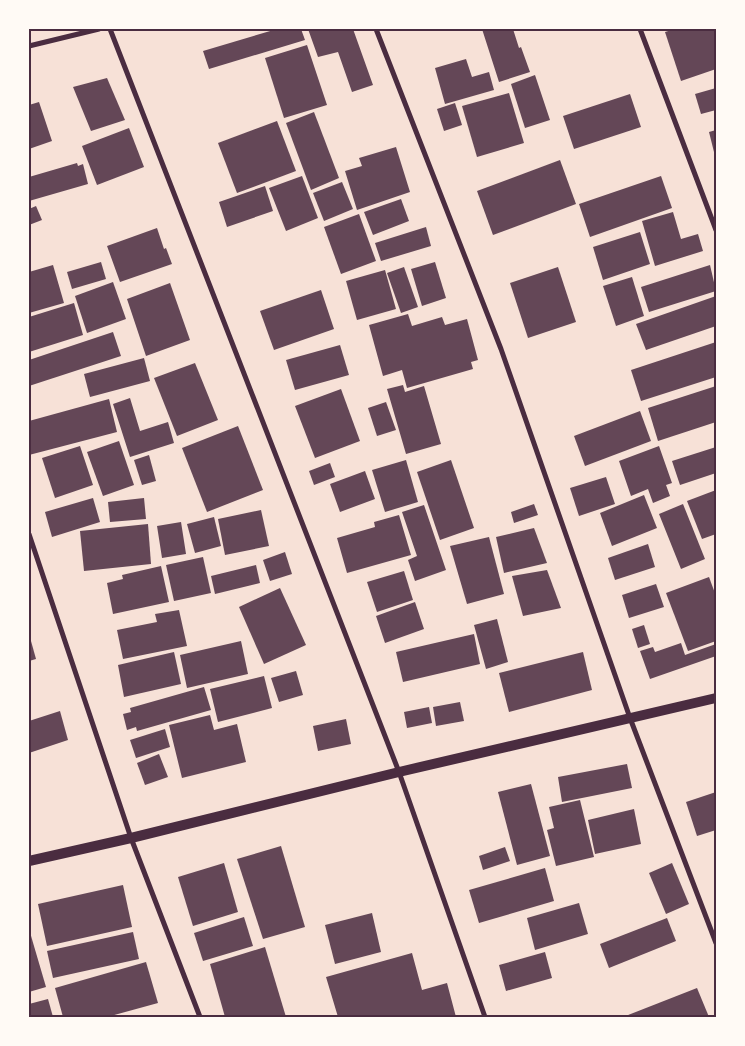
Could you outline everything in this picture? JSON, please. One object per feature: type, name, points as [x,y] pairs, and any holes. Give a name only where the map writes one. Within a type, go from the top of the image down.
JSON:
[{"type":"main road","points":[[29,861],[716,698]]},
{"type":"street","points":[[29,46],[99,29]]},
{"type":"street","points":[[110,29],[399,772],[486,1017]]},
{"type":"street","points":[[376,29],[501,349],[630,718],[716,943]]},
{"type":"street","points":[[640,29],[716,230]]},
{"type":"street","points":[[29,534],[131,838],[200,1017]]},
{"type":"building","points":[[277,29],[301,29],[305,40],[209,69],[203,51]]},
{"type":"building","points":[[308,29],[353,29],[373,85],[352,92],[338,52],[318,57]]},
{"type":"building","points":[[482,29],[513,29],[530,72],[499,82]]},
{"type":"building","points":[[675,29],[716,29],[716,69],[681,81],[665,32]]},
{"type":"building","points":[[307,45],[327,105],[284,118],[265,58]]},
{"type":"building","points":[[466,59],[472,77],[489,72],[494,90],[445,104],[435,68]]},
{"type":"building","points":[[535,75],[550,120],[525,128],[511,84]]},
{"type":"building","points":[[107,78],[125,120],[91,131],[73,87]]},
{"type":"building","points":[[716,88],[716,110],[701,114],[695,94]]},
{"type":"building","points":[[509,93],[524,143],[477,157],[462,106]]},
{"type":"building","points":[[630,94],[641,127],[574,149],[563,116]]},
{"type":"building","points":[[39,102],[52,141],[29,149],[29,105]]},
{"type":"building","points":[[455,103],[462,125],[444,131],[437,109]]},
{"type":"building","points":[[314,112],[339,178],[311,190],[286,123]]},
{"type":"building","points":[[277,121],[296,171],[237,193],[218,143]]},
{"type":"building","points":[[129,128],[144,167],[97,185],[82,146]]},
{"type":"building","points":[[716,130],[716,160],[709,132]]},
{"type":"building","points":[[396,147],[410,192],[357,210],[345,171],[362,166],[359,158]]},
{"type":"building","points":[[560,160],[576,204],[493,235],[477,191]]},
{"type":"building","points":[[77,163],[78,166],[83,164],[88,184],[29,201],[29,177]]},
{"type":"building","points":[[302,176],[318,218],[286,231],[269,188]]},
{"type":"building","points":[[661,176],[672,208],[590,237],[579,204]]},
{"type":"building","points":[[342,182],[353,209],[324,221],[313,193]]},
{"type":"building","points":[[265,186],[273,211],[227,227],[219,202]]},
{"type":"building","points":[[401,199],[409,221],[373,235],[364,212]]},
{"type":"building","points":[[36,206],[42,220],[29,225],[29,209]]},
{"type":"building","points":[[673,212],[681,239],[698,234],[703,251],[655,266],[642,221]]},
{"type":"building","points":[[359,214],[376,261],[341,274],[324,227]]},
{"type":"building","points":[[426,227],[431,246],[381,261],[375,243]]},
{"type":"building","points":[[157,228],[164,249],[166,248],[172,264],[120,282],[107,246]]},
{"type":"building","points":[[640,232],[650,264],[603,280],[593,247]]},
{"type":"building","points":[[101,262],[106,279],[72,289],[67,272]]},
{"type":"building","points":[[435,262],[446,298],[422,306],[411,269]]},
{"type":"building","points":[[53,265],[64,303],[29,313],[29,272]]},
{"type":"building","points":[[710,265],[716,291],[649,312],[641,287]]},
{"type":"building","points":[[404,267],[418,307],[401,313],[387,273]]},
{"type":"building","points":[[558,267],[576,322],[528,338],[510,283]]},
{"type":"building","points":[[385,270],[396,309],[357,320],[346,281]]},
{"type":"building","points":[[632,277],[644,316],[616,326],[603,286]]},
{"type":"building","points":[[113,282],[126,319],[87,333],[75,296]]},
{"type":"building","points":[[170,283],[190,340],[146,356],[127,299]]},
{"type":"building","points":[[321,290],[334,329],[274,350],[260,311]]},
{"type":"building","points":[[716,296],[716,326],[646,350],[636,324]]},
{"type":"building","points":[[74,303],[83,335],[29,352],[29,317]]},
{"type":"building","points":[[408,314],[412,326],[442,317],[445,325],[467,319],[478,360],[471,362],[473,369],[407,388],[402,370],[383,376],[369,325]]},
{"type":"building","points":[[113,332],[121,356],[29,386],[29,360]]},
{"type":"building","points":[[716,342],[716,377],[641,401],[631,370]]},
{"type":"building","points":[[340,345],[349,375],[295,390],[286,360]]},
{"type":"building","points":[[144,358],[150,381],[90,397],[84,374]]},
{"type":"building","points":[[195,363],[218,420],[177,436],[154,378]]},
{"type":"building","points":[[403,385],[405,392],[424,386],[441,444],[406,454],[387,389]]},
{"type":"building","points":[[716,386],[716,422],[658,441],[648,408]]},
{"type":"building","points":[[341,389],[360,441],[315,458],[295,406]]},
{"type":"building","points":[[130,398],[140,431],[168,422],[174,443],[130,457],[113,404]]},
{"type":"building","points":[[109,399],[117,432],[29,455],[29,421]]},
{"type":"building","points":[[386,402],[396,430],[377,436],[368,408]]},
{"type":"building","points":[[640,411],[651,441],[585,466],[574,436]]},
{"type":"building","points":[[238,426],[263,490],[207,512],[182,448]]},
{"type":"building","points":[[119,441],[134,485],[103,496],[87,452]]},
{"type":"building","points":[[80,446],[93,485],[55,498],[42,458]]},
{"type":"building","points":[[659,446],[672,483],[666,485],[670,496],[653,503],[648,489],[631,496],[619,461]]},
{"type":"building","points":[[716,447],[716,473],[680,485],[672,461]]},
{"type":"building","points":[[149,455],[156,481],[142,485],[134,460]]},
{"type":"building","points":[[406,460],[418,502],[385,512],[372,470]]},
{"type":"building","points":[[451,460],[474,528],[440,540],[417,472]]},
{"type":"building","points":[[330,463],[335,477],[314,485],[309,471]]},
{"type":"building","points":[[365,471],[375,499],[340,512],[330,484]]},
{"type":"building","points":[[606,477],[615,504],[579,516],[570,488]]},
{"type":"building","points":[[716,490],[716,534],[702,539],[687,501]]},
{"type":"building","points":[[644,495],[657,528],[612,546],[600,513]]},
{"type":"building","points":[[93,498],[100,522],[52,537],[45,512]]},
{"type":"building","points":[[144,498],[146,519],[110,522],[108,502]]},
{"type":"building","points":[[534,504],[538,515],[514,523],[511,512]]},
{"type":"building","points":[[683,504],[705,559],[681,569],[659,514]]},
{"type":"building","points":[[424,505],[446,570],[415,581],[408,560],[417,556],[402,512]]},
{"type":"building","points":[[261,510],[269,546],[225,555],[218,519]]},
{"type":"building","points":[[399,515],[411,555],[347,573],[337,538],[375,527],[374,522]]},
{"type":"building","points":[[214,517],[221,546],[195,553],[187,524]]},
{"type":"building","points":[[181,522],[186,554],[162,558],[157,526]]},
{"type":"building","points":[[148,524],[151,564],[84,571],[80,531]]},
{"type":"building","points":[[534,528],[547,563],[504,573],[496,537]]},
{"type":"building","points":[[489,537],[504,594],[467,604],[450,546]]},
{"type":"building","points":[[648,544],[655,567],[615,580],[608,558]]},
{"type":"building","points":[[285,552],[292,574],[270,581],[263,560]]},
{"type":"building","points":[[203,557],[211,593],[174,601],[166,565]]},
{"type":"building","points":[[256,565],[260,583],[215,594],[211,576]]},
{"type":"building","points":[[161,566],[169,602],[113,614],[107,583],[123,579],[122,575]]},
{"type":"building","points":[[547,570],[561,608],[523,616],[512,576]]},
{"type":"building","points":[[404,571],[413,600],[377,612],[367,582]]},
{"type":"building","points":[[709,577],[716,596],[716,641],[688,651],[666,593]]},
{"type":"building","points":[[656,584],[664,607],[629,618],[622,595]]},
{"type":"building","points":[[280,588],[306,645],[264,664],[239,607]]},
{"type":"building","points":[[415,602],[424,629],[385,643],[376,616]]},
{"type":"building","points":[[179,610],[187,646],[123,659],[117,630],[157,622],[155,614]]},
{"type":"building","points":[[497,619],[508,662],[486,669],[474,625]]},
{"type":"building","points":[[644,625],[650,644],[638,648],[632,629]]},
{"type":"building","points":[[474,634],[480,664],[403,682],[396,652]]},
{"type":"building","points":[[29,641],[31,641],[36,659],[29,661]]},
{"type":"building","points":[[241,641],[248,674],[187,688],[180,655]]},
{"type":"building","points":[[681,643],[685,655],[716,644],[716,656],[650,679],[640,651],[653,647],[655,652]]},
{"type":"building","points":[[174,652],[181,684],[124,697],[118,665]]},
{"type":"building","points":[[583,652],[592,690],[509,712],[499,673]]},
{"type":"building","points":[[296,671],[303,695],[279,702],[271,678]]},
{"type":"building","points":[[264,676],[272,708],[218,722],[210,689]]},
{"type":"building","points":[[204,687],[211,710],[137,731],[136,727],[127,730],[123,714],[131,712],[130,708]]},
{"type":"building","points":[[460,702],[464,721],[436,726],[433,707]]},
{"type":"building","points":[[429,707],[432,723],[407,728],[404,712]]},
{"type":"building","points":[[60,711],[68,740],[29,753],[29,721]]},
{"type":"building","points":[[210,715],[214,730],[237,724],[246,762],[182,778],[169,725]]},
{"type":"building","points":[[346,719],[351,744],[318,751],[313,726]]},
{"type":"building","points":[[165,729],[170,747],[136,758],[130,740]]},
{"type":"building","points":[[159,754],[168,777],[145,785],[137,763]]},
{"type":"building","points":[[627,764],[632,788],[562,802],[558,777]]},
{"type":"building","points":[[531,784],[550,856],[517,865],[498,792]]},
{"type":"building","points":[[716,792],[716,830],[697,836],[686,802]]},
{"type":"building","points":[[580,800],[594,857],[556,866],[547,830],[554,828],[549,807]]},
{"type":"building","points":[[634,809],[641,844],[595,854],[588,820]]},
{"type":"building","points":[[281,846],[305,927],[263,939],[237,859]]},
{"type":"building","points":[[505,847],[510,861],[483,870],[479,856]]},
{"type":"building","points":[[224,863],[238,912],[193,926],[178,877]]},
{"type":"building","points":[[672,863],[689,904],[666,914],[649,873]]},
{"type":"building","points":[[545,868],[554,901],[479,923],[469,890]]},
{"type":"building","points":[[123,885],[132,927],[47,946],[38,904]]},
{"type":"building","points":[[579,903],[588,934],[535,950],[527,918]]},
{"type":"building","points":[[372,913],[381,952],[335,964],[325,925]]},
{"type":"building","points":[[244,917],[253,946],[203,961],[194,933]]},
{"type":"building","points":[[667,918],[676,941],[609,968],[600,944]]},
{"type":"building","points":[[29,929],[46,987],[29,992]]},
{"type":"building","points":[[133,932],[139,959],[53,978],[47,951]]},
{"type":"building","points":[[265,947],[286,1017],[225,1017],[210,964]]},
{"type":"building","points":[[545,952],[552,978],[506,991],[499,965]]},
{"type":"building","points":[[412,953],[422,990],[447,983],[456,1017],[338,1017],[326,977]]},
{"type":"building","points":[[146,962],[158,1003],[107,1017],[63,1017],[55,988]]},
{"type":"building","points":[[697,988],[709,1017],[623,1017]]},
{"type":"building","points":[[48,999],[53,1017],[29,1017],[29,1004]]}]
